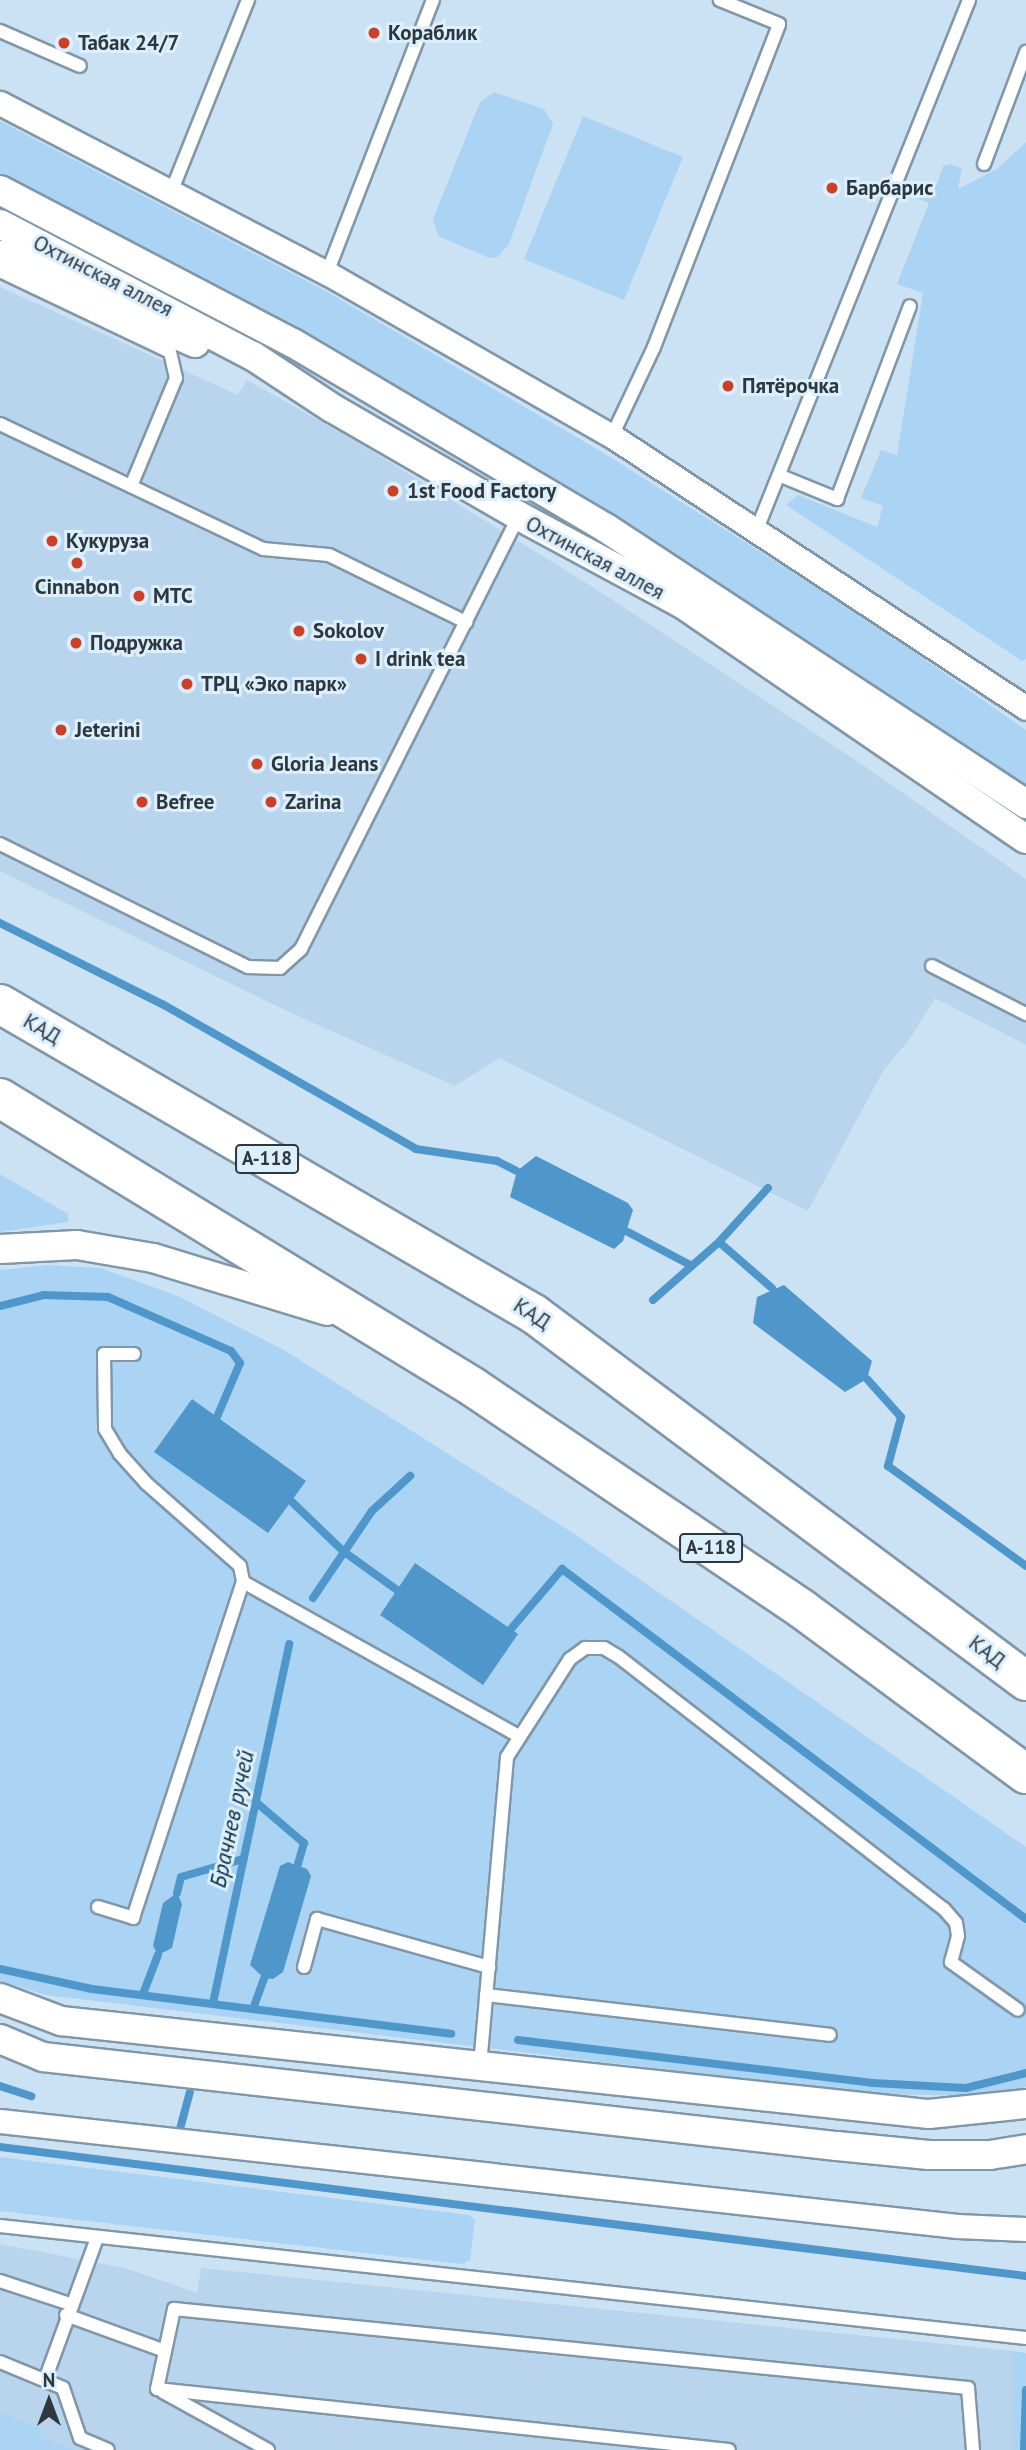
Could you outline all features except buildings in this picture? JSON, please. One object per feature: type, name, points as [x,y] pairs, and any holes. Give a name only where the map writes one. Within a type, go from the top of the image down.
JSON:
[{"type":"highway","name":"КАД","points":[[0,1004],[534,1314],[1026,1681]]},
{"type":"highway","name":"А-118","points":[[0,1098],[388,1331],[802,1609],[1026,1774]]},
{"type":"street","points":[[0,103],[172,190],[327,273],[612,436],[1026,708]]},
{"type":"street","name":"Охтинская аллея","points":[[0,190],[293,343],[606,527],[1026,804]]},
{"type":"street","name":"Охтинская аллея","points":[[0,223],[253,356],[332,408],[519,516],[684,606],[1026,839]]},
{"type":"street","points":[[0,255],[332,408]]},
{"type":"street","points":[[0,1249],[76,1245],[153,1258],[235,1280],[388,1331]]},
{"type":"street","points":[[0,1998],[61,2021],[929,2114],[1026,2104]]},
{"type":"street","points":[[0,2039],[43,2057],[823,2144],[929,2155],[990,2155],[1026,2149]]},
{"type":"street","points":[[0,2121],[957,2226],[1026,2229]]},
{"type":"lane","points":[[172,190],[248,0]]},
{"type":"lane","points":[[327,273],[433,0]]},
{"type":"lane","points":[[612,436],[654,347],[779,24],[720,0]]},
{"type":"lane","points":[[757,529],[781,476],[969,0]]},
{"type":"lane","points":[[0,31],[80,66]]},
{"type":"lane","points":[[984,164],[1026,52]]},
{"type":"lane","points":[[0,271],[170,352],[176,378],[131,486]]},
{"type":"lane","points":[[781,476],[837,499],[910,306]]},
{"type":"lane","points":[[0,424],[263,549],[329,555],[466,622]]},
{"type":"lane","points":[[0,844],[248,967],[280,968],[301,949],[519,516]]},
{"type":"lane","points":[[932,966],[1026,1014]]},
{"type":"lane","points":[[98,1907],[133,1918],[243,1582],[240,1566],[145,1483],[120,1454],[105,1429],[104,1354],[134,1354]]},
{"type":"lane","points":[[243,1582],[520,1737]]},
{"type":"lane","points":[[480,2066],[507,1757],[570,1659],[585,1648],[604,1648],[944,1909],[956,1923],[958,1936],[958,1950],[951,1962],[1018,2010]]},
{"type":"lane","points":[[304,1967],[317,1919],[489,1968]]},
{"type":"lane","points":[[486,1995],[830,2035]]},
{"type":"lane","points":[[0,2226],[1026,2338]]},
{"type":"lane","points":[[45,2380],[68,2310],[97,2238]]},
{"type":"lane","points":[[0,2281],[165,2351]]},
{"type":"lane","points":[[157,2389],[174,2309],[968,2388],[973,2450]]},
{"type":"lane","points":[[0,2362],[63,2388],[80,2438],[108,2450]]},
{"type":"lane","points":[[157,2389],[268,2450]]},
{"type":"lane","points":[[157,2389],[729,2450]]},
{"type":"shaded area","points":[[494,92],[544,109],[553,124],[509,244],[498,257],[489,258],[438,236],[433,219],[480,102]]},
{"type":"shaded area","points":[[583,116],[683,157],[624,300],[524,259]]},
{"type":"shaded area","points":[[0,121],[324,290],[602,452],[865,618],[1026,730],[1026,790],[842,663],[579,498],[0,180]]},
{"type":"shaded area","points":[[1026,142],[1026,659],[1022,661],[786,505],[798,495],[877,527],[883,506],[861,498],[881,450],[897,455],[923,293],[897,284],[929,203],[913,197],[911,192],[917,183],[937,185],[943,166],[950,164],[962,168],[958,189],[997,169]]},
{"type":"shaded area","points":[[0,287],[238,395],[247,380],[352,439],[588,584],[860,763],[1026,879],[1026,1045],[935,998],[912,1036],[883,1071],[808,1211],[499,1058],[455,1086],[291,1013],[0,871]]},
{"type":"shaded area","points":[[536,1156],[628,1203],[633,1210],[623,1241],[614,1249],[510,1197],[517,1171]]},
{"type":"shaded area","points":[[0,1174],[68,1214],[68,1222],[0,1232]]},
{"type":"shaded area","points":[[48,1265],[100,1268],[178,1296],[284,1350],[573,1533],[1026,1847],[1026,2087],[993,2096],[871,2094],[46,1995],[0,1981],[0,1270]]},
{"type":"shaded area","points":[[784,1285],[872,1361],[867,1379],[845,1392],[753,1323],[757,1297]]},
{"type":"shaded area","points":[[192,1399],[306,1481],[268,1533],[154,1452]]},
{"type":"shaded area","points":[[415,1563],[518,1634],[483,1685],[380,1615]]},
{"type":"shaded area","points":[[288,1862],[307,1869],[311,1876],[283,1972],[273,1979],[264,1978],[250,1965],[280,1866]]},
{"type":"shaded area","points":[[177,1893],[182,1904],[172,1948],[158,1955],[153,1946],[163,1903]]},
{"type":"shaded area","points":[[0,2157],[469,2215],[475,2220],[470,2260],[462,2264],[0,2211]]},
{"type":"shaded area","points":[[0,2244],[125,2268],[197,2293],[201,2268],[1013,2351],[1013,2450],[75,2450],[40,2436],[42,2429],[0,2412]]},
{"type":"shaded area","points":[[1013,2351],[1026,2353],[1026,2450],[1013,2450]]},
{"type":"shaded area","points":[[0,2412],[43,2429],[40,2436],[75,2450],[0,2450]]},
{"type":"waterway","points":[[0,923],[164,1005],[416,1149],[497,1161],[517,1171]]},
{"type":"waterway","points":[[653,1300],[719,1242],[768,1188]]},
{"type":"waterway","points":[[628,1232],[692,1266]]},
{"type":"waterway","points":[[719,1242],[772,1288]]},
{"type":"waterway","points":[[0,1306],[44,1295],[108,1297],[231,1351],[240,1363],[217,1417]]},
{"type":"waterway","points":[[867,1379],[901,1417],[888,1466],[1026,1566]]},
{"type":"waterway","name":"Брачнев ручей","points":[[313,1598],[372,1511],[410,1476]]},
{"type":"waterway","points":[[290,1500],[343,1551],[397,1590]]},
{"type":"waterway","points":[[511,1629],[562,1569],[1026,1919]]},
{"type":"waterway","name":"Брачнев ручей","points":[[213,2003],[289,1644]]},
{"type":"waterway","points":[[257,1803],[304,1843],[298,1864]]},
{"type":"waterway","points":[[177,1893],[181,1877],[243,1859]]},
{"type":"waterway","points":[[143,1994],[158,1955]]},
{"type":"waterway","points":[[0,1969],[92,1989],[451,2034]]},
{"type":"waterway","points":[[253,2009],[264,1978]]},
{"type":"waterway","points":[[518,2040],[872,2083],[966,2088],[1026,2073]]},
{"type":"waterway","points":[[0,2086],[31,2096]]},
{"type":"waterway","name":"Брачнев ручей","points":[[180,2129],[190,2092]]},
{"type":"waterway","points":[[0,2147],[1026,2276]]},
{"type":"waterway","points":[[1024,2450],[1026,2390]]},
{"type":"place","name":"Кораблик","points":[[374,33]]},
{"type":"place","name":"Табак 24/7","points":[[64,43]]},
{"type":"place","name":"Барбарис","points":[[832,188]]},
{"type":"place","name":"Пятёрочка","points":[[728,386]]},
{"type":"place","name":"1st Food Factory","points":[[393,491]]},
{"type":"place","name":"Кукуруза","points":[[52,541]]},
{"type":"place","name":"Cinnabon","points":[[77,563]]},
{"type":"place","name":"МТС","points":[[139,596]]},
{"type":"place","name":"Sokolov","points":[[299,631]]},
{"type":"place","name":"Подружка","points":[[76,643]]},
{"type":"place","name":"I drink tea","points":[[361,659]]},
{"type":"place","name":"ТРЦ «Эко парк»","points":[[187,684]]},
{"type":"place","name":"Jeterini","points":[[61,730]]},
{"type":"place","name":"Gloria Jeans","points":[[257,764]]},
{"type":"place","name":"Befree","points":[[142,802]]},
{"type":"place","name":"Zarina","points":[[271,802]]}]
